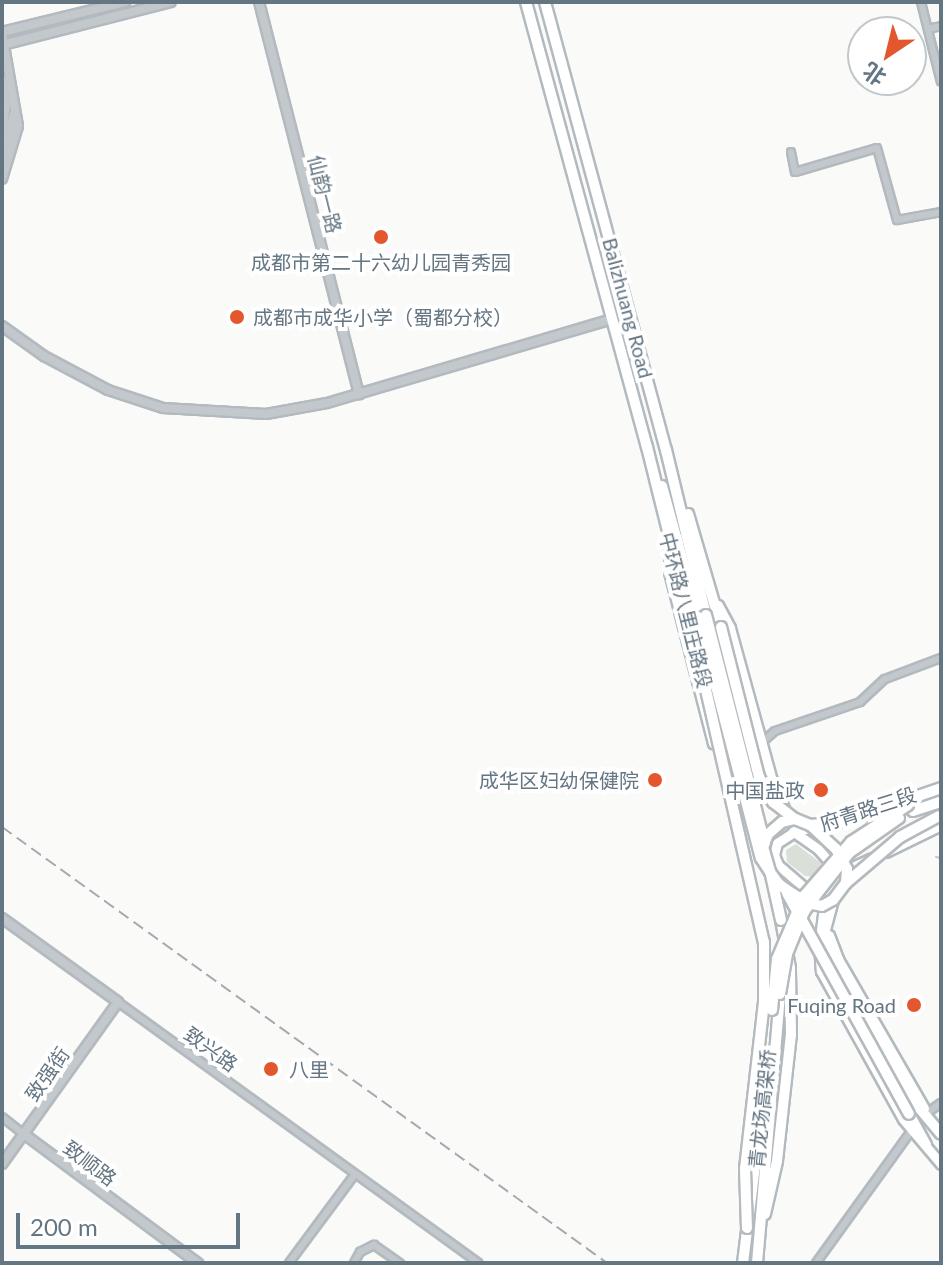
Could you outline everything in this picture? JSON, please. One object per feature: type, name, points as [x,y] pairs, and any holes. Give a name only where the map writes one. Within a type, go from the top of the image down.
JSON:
[{"type":"main road","name":"中环路八里庄路段","points":[[526,2],[647,447],[669,544],[698,617],[757,806],[790,968],[791,1035],[777,1161],[761,1228]]},
{"type":"main road","name":"Balizhuang Road","points":[[545,2],[666,450],[698,617]]},
{"type":"main road","points":[[647,447],[660,480],[698,617],[759,853],[774,869],[807,890],[836,887],[900,837],[940,819]]},
{"type":"main road","points":[[666,450],[721,627],[759,777],[773,802],[795,819],[810,825],[836,849],[847,869],[822,906],[807,903],[784,888]]},
{"type":"main road","points":[[669,544],[669,572],[732,813],[774,869]]},
{"type":"main road","points":[[711,592],[730,628],[772,780],[794,832],[828,858],[836,887],[825,943],[918,1112],[926,1145]]},
{"type":"main road","name":"中环路八里庄路段","points":[[698,617],[764,942],[764,1002],[745,1169],[747,1228]]},
{"type":"main road","points":[[810,825],[843,822],[941,789]]},
{"type":"main road","name":"青龙场高架桥","points":[[743,1263],[757,1168],[777,959],[791,921],[804,896],[851,842],[883,819],[941,789]]},
{"type":"main road","name":"府青路三段","points":[[794,832],[854,817],[941,789]]},
{"type":"main road","name":"青龙场高架桥","points":[[757,1263],[778,1012],[787,954],[816,895],[849,853],[888,824],[941,802]]},
{"type":"main road","points":[[795,819],[782,822],[768,834],[763,847],[784,888],[918,1112],[941,1134]]},
{"type":"main road","points":[[774,869],[777,843],[794,832]]},
{"type":"main road","points":[[836,887],[819,945],[821,971],[869,1061],[913,1130],[941,1164]]},
{"type":"street","points":[[2,155],[7,104],[2,33],[125,2]]},
{"type":"street","points":[[3,45],[171,2]]},
{"type":"street","name":"仙韵一路","points":[[259,2],[359,394]]},
{"type":"street","points":[[921,2],[941,82]]},
{"type":"street","points":[[928,29],[941,26]]},
{"type":"street","points":[[2,80],[16,142],[2,179]]},
{"type":"street","points":[[2,131],[7,104]]},
{"type":"street","points":[[791,152],[795,172],[877,148],[897,220],[941,212]]},
{"type":"street","points":[[2,326],[44,356],[108,390],[163,408],[266,414],[359,394],[612,319]]},
{"type":"street","points":[[761,743],[775,731],[860,702],[885,679],[941,658]]},
{"type":"street","name":"致兴路","points":[[2,918],[478,1263]]},
{"type":"street","name":"致强街","points":[[2,1164],[118,1002]]},
{"type":"street","points":[[918,1112],[941,1103]]},
{"type":"street","name":"致顺路","points":[[2,1117],[198,1263]]},
{"type":"street","points":[[816,1263],[913,1130]]},
{"type":"street","points":[[302,1263],[292,1260],[355,1174]]},
{"type":"street","points":[[354,1263],[360,1252],[374,1245],[400,1263]]},
{"type":"shaded area","points":[[796,844],[821,863],[816,877],[805,876],[787,862],[786,850]]},
{"type":"waterway","points":[[936,857],[941,858]]},
{"type":"railway","points":[[2,827],[607,1263]]},
{"type":"place","name":"成都市第二十六幼儿园青秀园","points":[[381,237]]},
{"type":"place","name":"成都市成华小学（蜀都分校）","points":[[237,317]]},
{"type":"place","name":"成华区妇幼保健院","points":[[655,780]]},
{"type":"place","name":"中国盐政","points":[[821,790]]},
{"type":"place","name":"Fuqing Road","points":[[914,1005]]},
{"type":"place","name":"八里","points":[[271,1069]]}]
